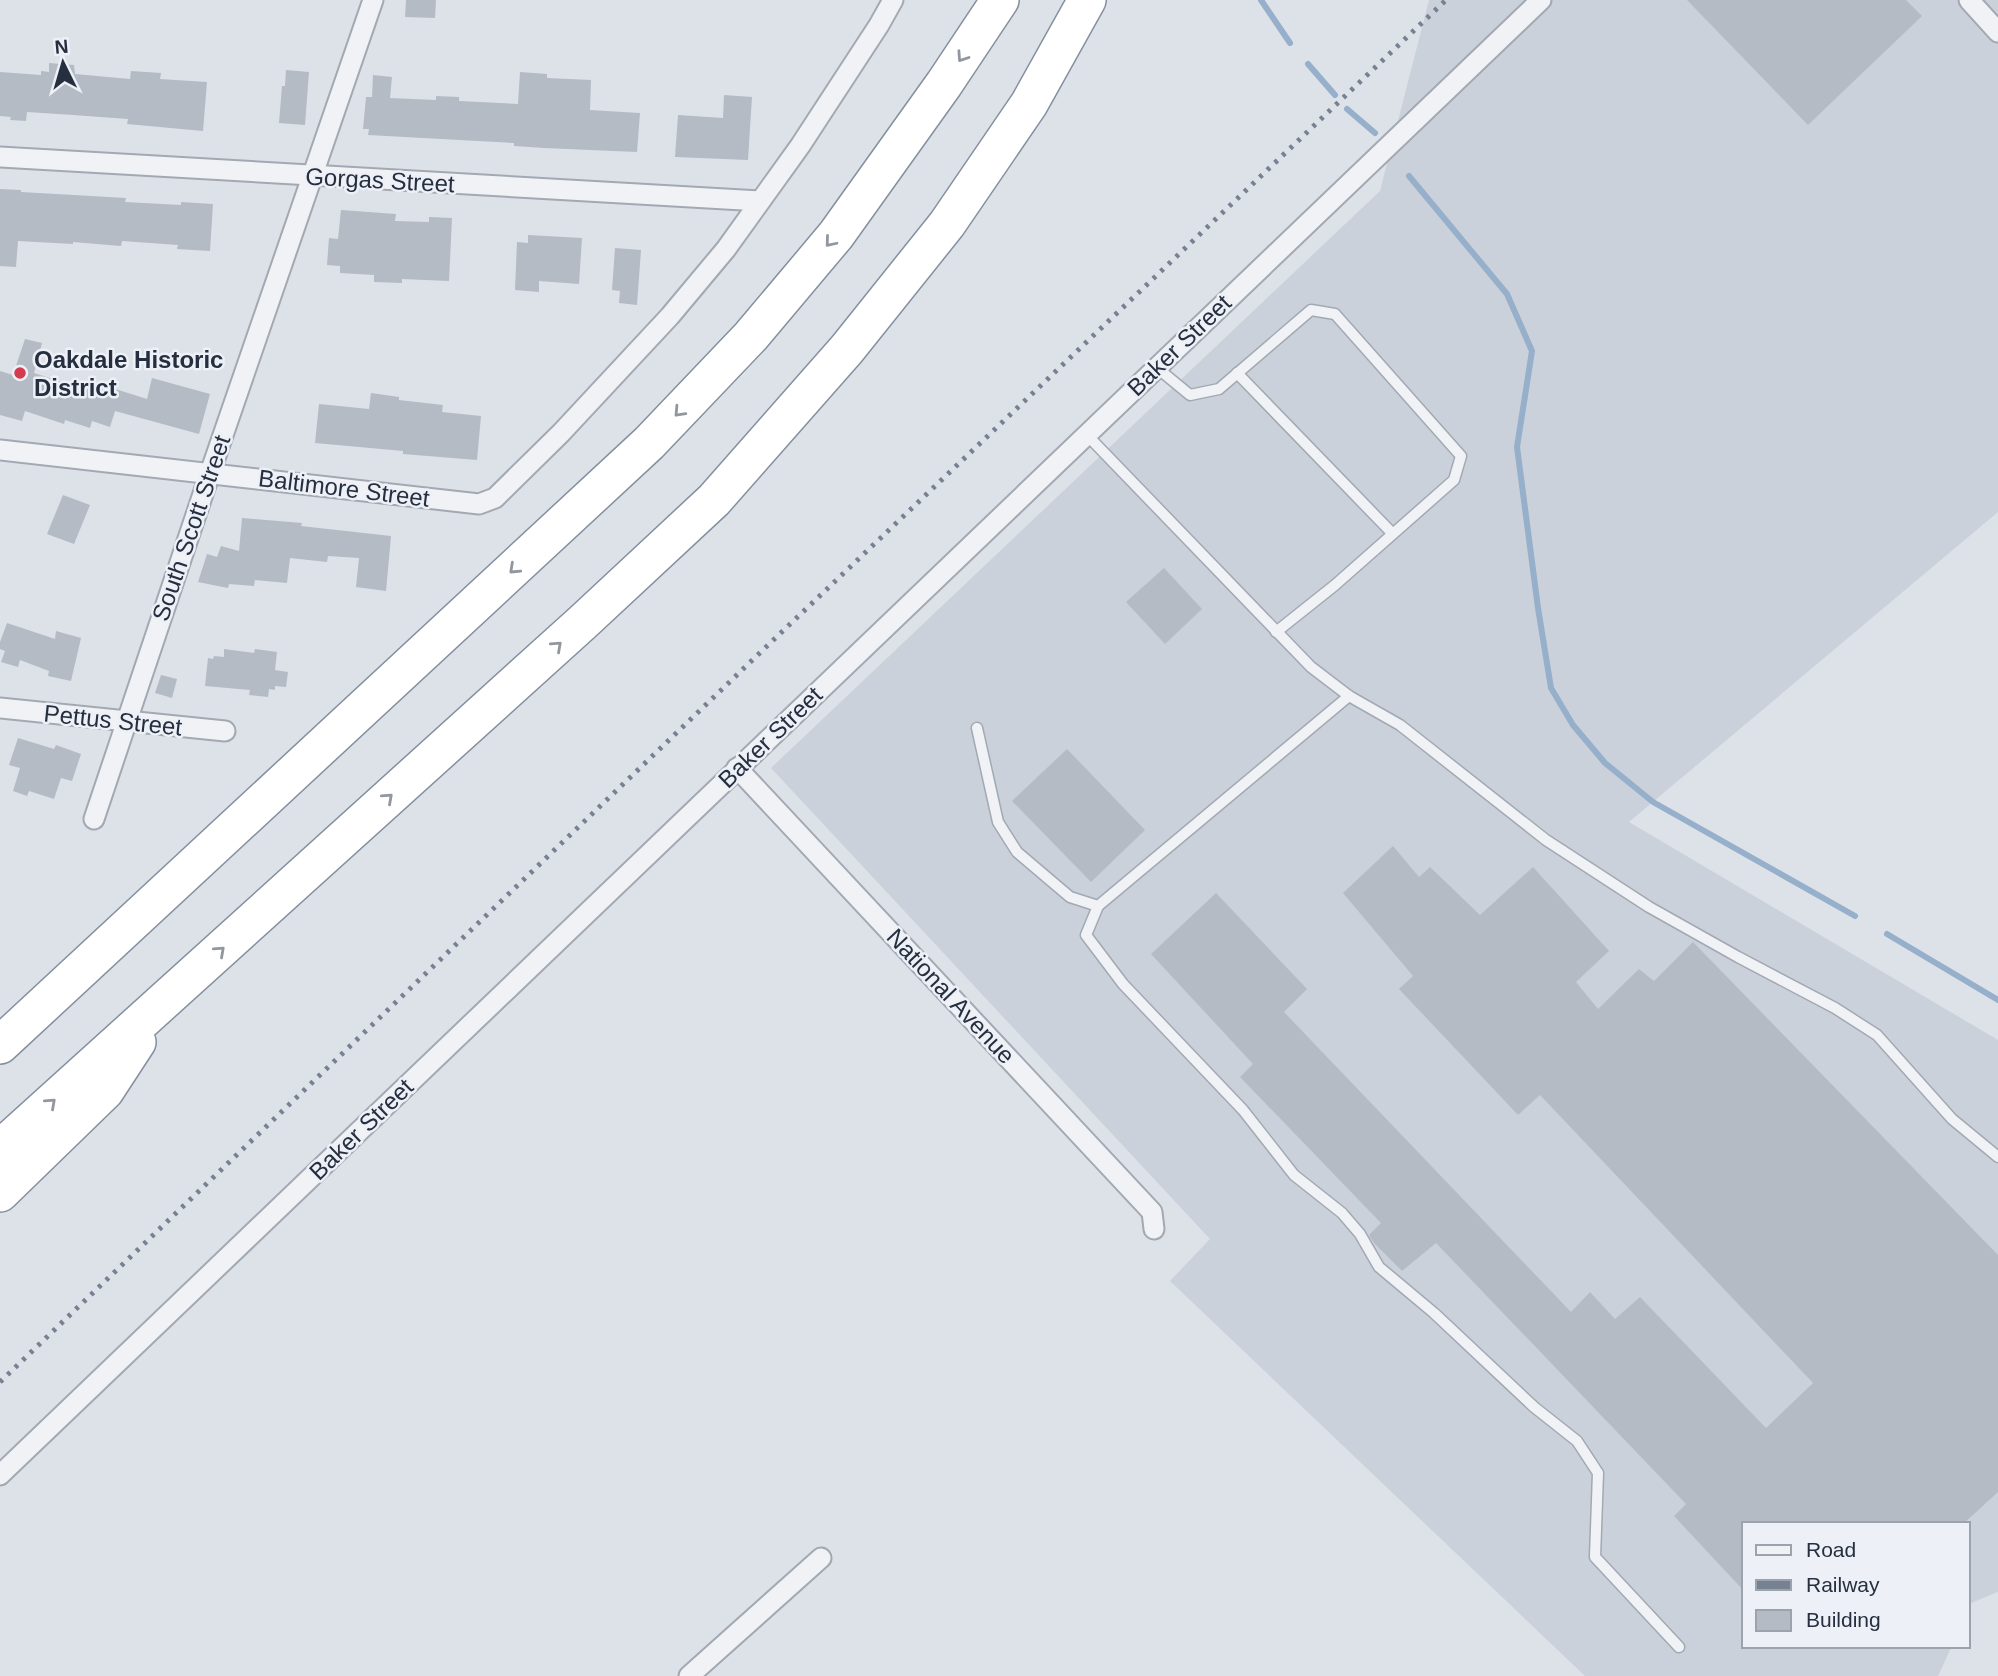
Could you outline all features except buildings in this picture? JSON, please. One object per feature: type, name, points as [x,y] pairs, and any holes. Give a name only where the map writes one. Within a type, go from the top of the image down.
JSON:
[{"type":"highway","points":[[0,1045],[649,443],[751,336],[836,234],[944,85],[1000,0]]},
{"type":"highway","points":[[0,1149],[714,500],[847,349],[947,225],[1029,104],[1087,0]]},
{"type":"highway","points":[[0,1015],[112,943]]},
{"type":"highway","points":[[0,1193],[105,1091],[162,1003]]},
{"type":"street","name":"South Scott Street","points":[[94,819],[373,0]]},
{"type":"street","points":[[760,201],[879,25],[893,0]]},
{"type":"street","name":"Baker Street","points":[[0,1475],[1541,0]]},
{"type":"street","points":[[1969,0],[1998,32]]},
{"type":"street","name":"Gorgas Street","points":[[0,157],[760,201]]},
{"type":"street","name":"Baltimore Street","points":[[0,450],[479,504],[495,498],[561,433],[670,316],[726,249],[760,201]]},
{"type":"street","name":"Pettus Street","points":[[0,708],[225,731]]},
{"type":"street","name":"National Avenue","points":[[737,768],[1152,1212],[1154,1229]]},
{"type":"street","points":[[690,1676],[821,1558]]},
{"type":"lane","points":[[1156,367],[1190,395],[1219,389],[1311,310],[1335,314],[1461,456],[1454,480],[1335,585],[1276,632]]},
{"type":"lane","points":[[1237,373],[1392,533]]},
{"type":"lane","points":[[1086,434],[1311,667],[1349,696],[1400,726],[1546,840],[1649,907],[1835,1008],[1877,1035],[1952,1119],[1998,1157]]},
{"type":"lane","points":[[1349,696],[1098,906],[1086,935],[1123,984],[1243,1110],[1294,1175],[1342,1213],[1360,1234],[1379,1267],[1434,1313],[1534,1407],[1577,1441],[1598,1473],[1595,1557],[1679,1647]]},
{"type":"lane","points":[[977,728],[998,822],[1017,852],[1070,897],[1098,906]]},
{"type":"shaded area","points":[[1429,0],[1998,0],[1998,512],[1629,822],[1998,1040],[1998,1592],[1970,1605],[1970,1522],[1742,1522],[1742,1648],[1951,1648],[1938,1676],[1585,1676],[1170,1281],[1210,1239],[771,768],[1380,191]]},
{"type":"waterway","points":[[1261,0],[1290,43]]},
{"type":"waterway","points":[[1308,64],[1335,95]]},
{"type":"waterway","points":[[1347,109],[1375,133]]},
{"type":"waterway","points":[[1409,176],[1507,294],[1532,351],[1517,447],[1551,688],[1573,725],[1605,763],[1653,802],[1855,916]]},
{"type":"waterway","points":[[1887,934],[1998,1000]]},
{"type":"railway","points":[[0,1382],[1446,0]]},
{"type":"place","name":"Oakdale Historic District","points":[[20,373]]}]
